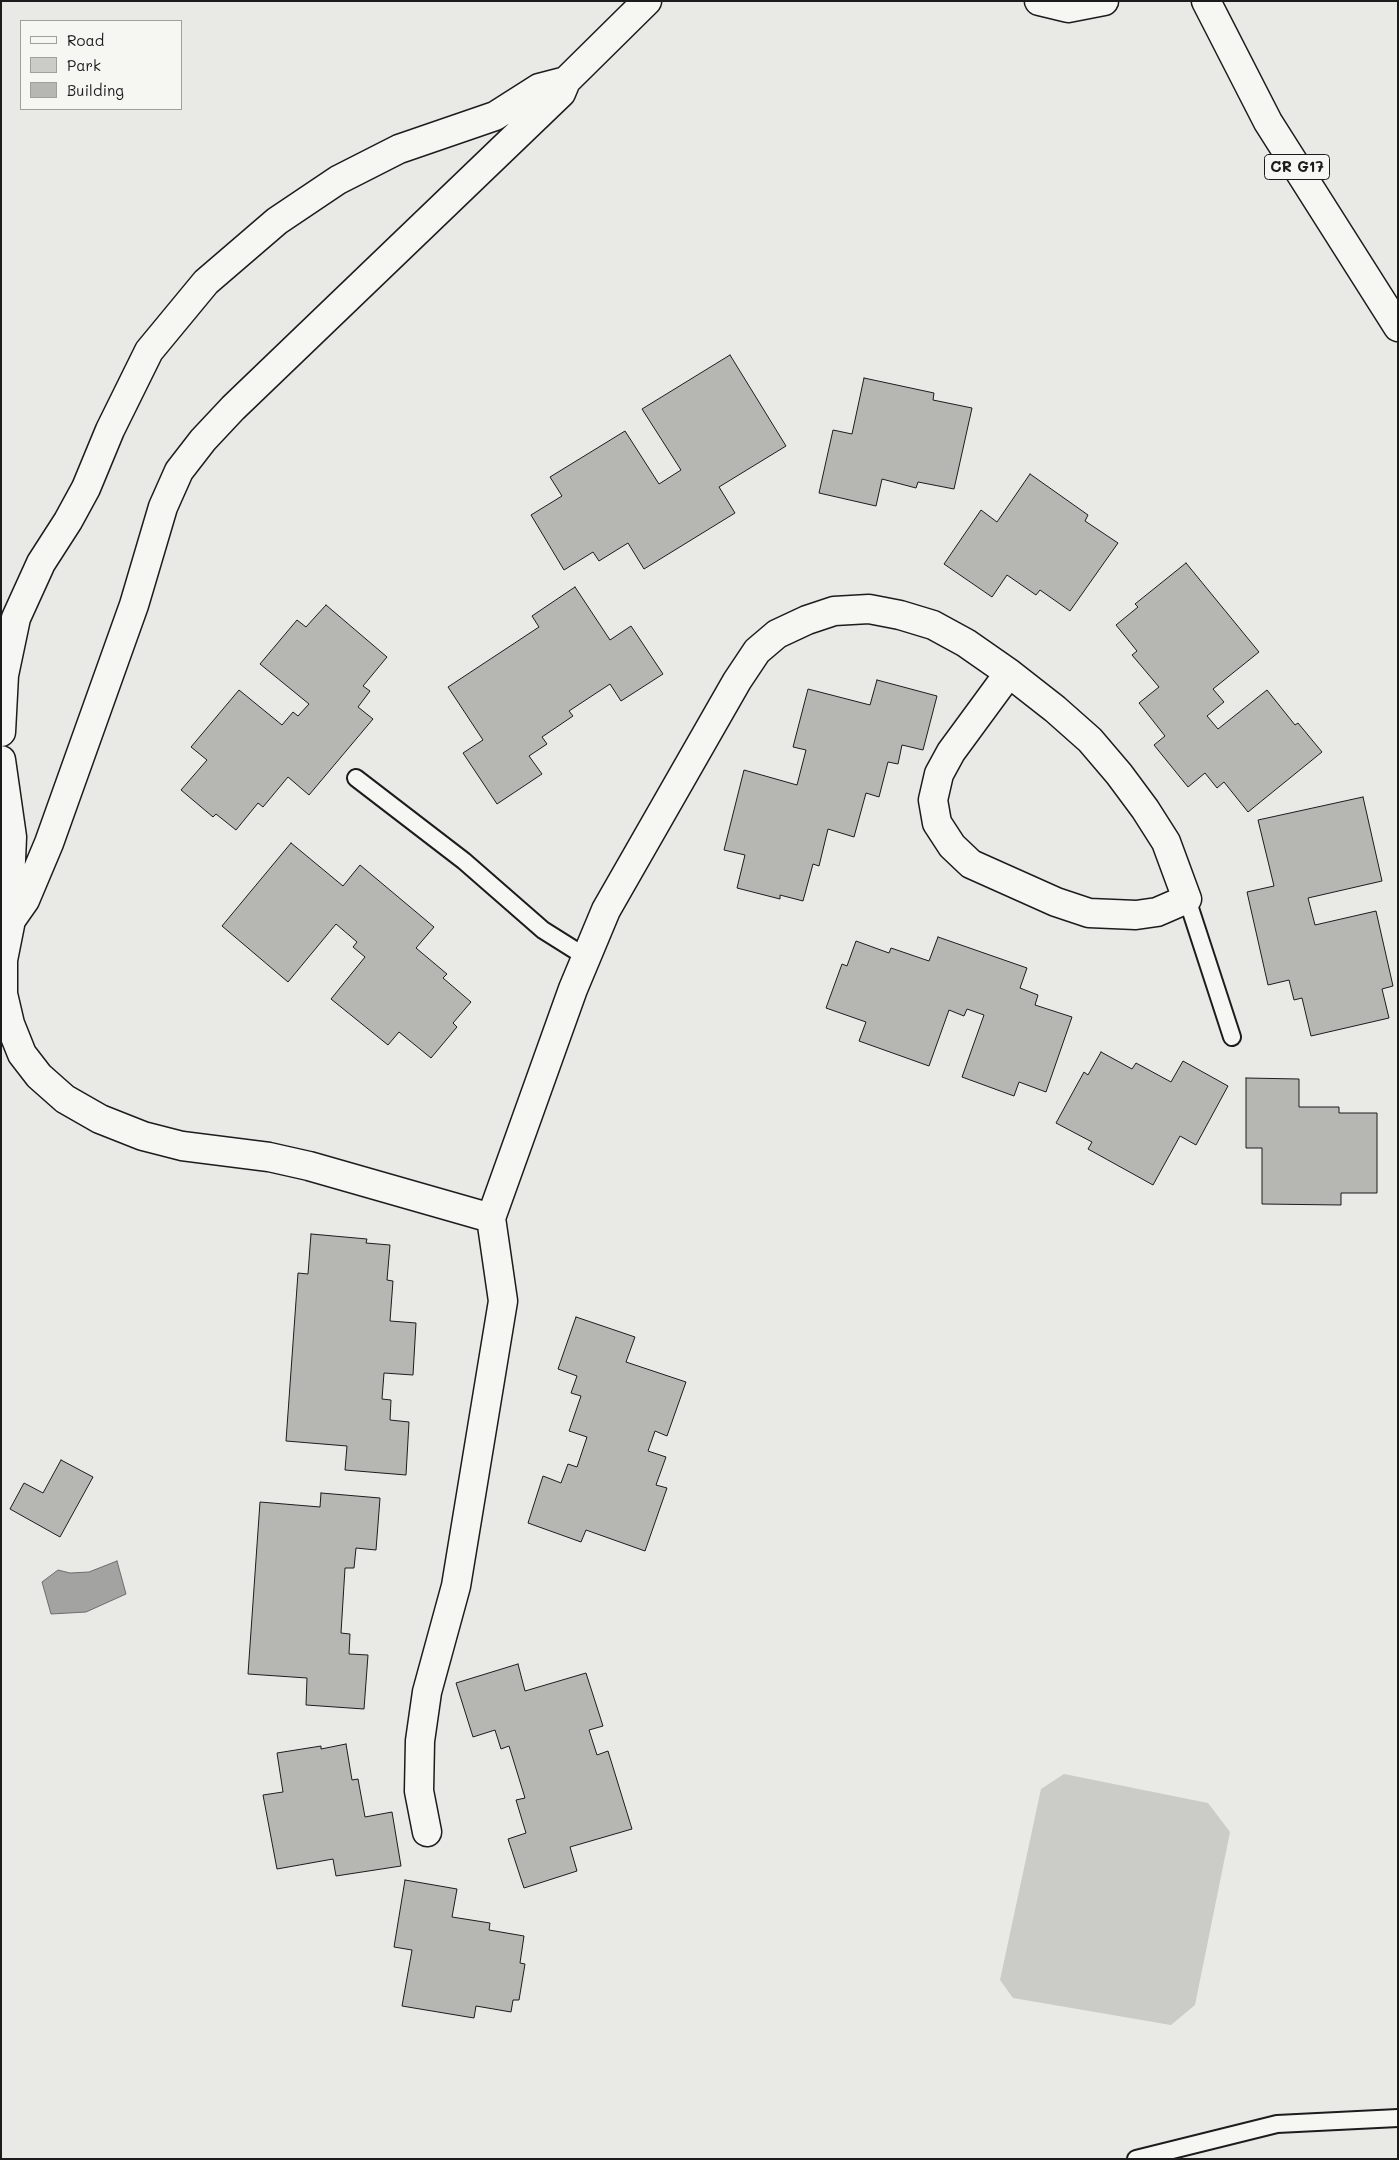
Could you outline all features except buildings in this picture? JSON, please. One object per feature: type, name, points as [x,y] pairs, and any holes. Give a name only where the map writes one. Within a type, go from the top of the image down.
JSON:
[{"type":"street","points":[[11,920],[24,900],[49,843],[134,605],[163,507],[179,471],[203,440],[233,408],[561,93],[566,80],[647,1]]},
{"type":"street","points":[[1040,1],[1068,8],[1104,1]]},
{"type":"street","name":"CR G17","points":[[1206,1],[1268,122],[1398,327]]},
{"type":"street","points":[[1,732],[4,674],[16,618],[41,563],[68,521],[86,488],[110,430],[148,351],[206,282],[277,221],[338,180],[399,149],[495,116],[539,88],[566,80]]},
{"type":"street","points":[[427,1832],[419,1791],[420,1741],[427,1692],[456,1586],[503,1301],[491,1218],[586,958],[606,910],[737,681],[757,651],[777,634],[807,620],[834,611],[868,608],[900,614],[933,625],[966,643],[1008,673],[1055,709],[1090,740],[1119,774],[1166,842],[1187,899],[1157,912],[1136,915],[1089,914],[1056,902],[971,864],[952,846],[937,823],[932,800],[939,774],[951,752],[1008,673]]},
{"type":"street","points":[[1,760],[12,837],[9,907],[11,920],[3,960],[3,994],[10,1024],[12,1057],[39,1076],[65,1099],[100,1119],[143,1136],[182,1146],[269,1156],[491,1218]]},
{"type":"lane","points":[[356,778],[464,861],[543,930],[586,958]]},
{"type":"lane","points":[[1187,899],[1232,1037]]},
{"type":"lane","points":[[1136,2159],[1277,2124],[1398,2118]]},
{"type":"green space","points":[[1064,1774],[1208,1803],[1230,1832],[1195,2005],[1171,2025],[1013,1998],[1000,1980],[1041,1789]]},
{"type":"shaded area","points":[[117,1561],[126,1594],[86,1612],[51,1614],[42,1582],[58,1570],[70,1573],[89,1572]]}]
